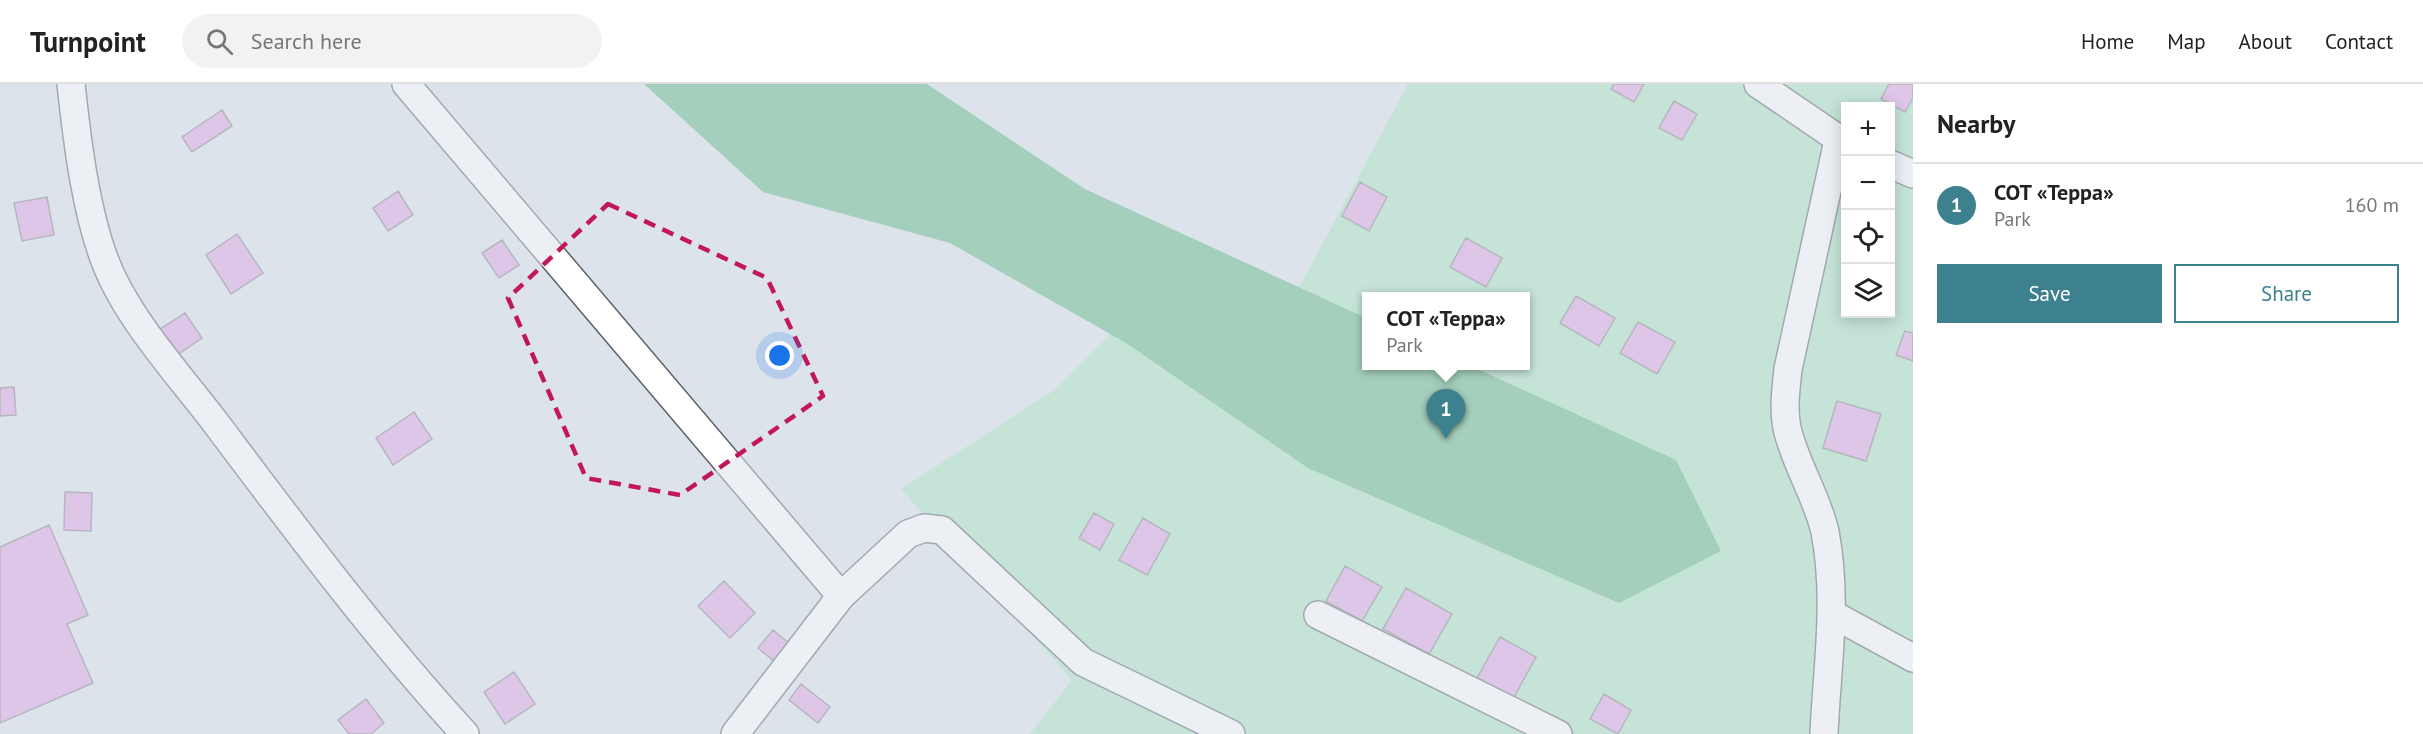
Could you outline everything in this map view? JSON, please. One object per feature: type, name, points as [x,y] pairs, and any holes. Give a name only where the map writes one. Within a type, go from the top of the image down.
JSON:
[{"type":"street","points":[[71,84],[94,228],[108,267],[131,312],[302,536],[423,689],[465,734]]},
{"type":"street","points":[[406,84],[841,596]]},
{"type":"street","points":[[1758,84],[1841,141]]},
{"type":"street","points":[[1824,734],[1832,614],[1831,570],[1825,530],[1813,492],[1794,451],[1787,428],[1784,403],[1788,369],[1841,146]]},
{"type":"street","points":[[1895,166],[1913,174]]},
{"type":"street","points":[[735,734],[841,596],[908,534],[924,528],[942,530],[1083,662],[1231,734]]},
{"type":"street","points":[[1832,614],[1913,658]]},
{"type":"street","points":[[1318,615],[1558,734]]},
{"type":"highlighted area","points":[[608,204],[767,278],[823,396],[680,495],[586,478],[508,298]]},
{"type":"green space","points":[[644,84],[927,84],[1085,189],[1362,316],[1362,370],[1480,370],[1676,460],[1721,551],[1619,603],[1308,468],[1126,343],[950,243],[763,192]]},
{"type":"green space","points":[[1408,84],[1913,84],[1913,734],[1030,734],[1072,680],[901,489],[1056,389],[1132,312],[1248,383]]},
{"type":"building","points":[[1614,84],[1644,84],[1634,102],[1611,89]]},
{"type":"building","points":[[1889,84],[1913,84],[1913,98],[1905,112],[1895,107],[1895,102],[1881,99]]},
{"type":"building","points":[[1674,101],[1697,114],[1682,140],[1659,128]]},
{"type":"building","points":[[222,110],[232,126],[192,152],[182,137]]},
{"type":"building","points":[[1360,182],[1387,197],[1369,231],[1342,216]]},
{"type":"building","points":[[398,191],[413,215],[388,231],[373,208]]},
{"type":"building","points":[[47,197],[54,235],[22,241],[14,203]]},
{"type":"building","points":[[237,234],[263,273],[231,294],[206,255]]},
{"type":"building","points":[[1466,238],[1502,258],[1486,287],[1450,267]]},
{"type":"building","points":[[502,240],[519,265],[499,278],[482,253]]},
{"type":"building","points":[[1576,296],[1615,318],[1599,346],[1560,323]]},
{"type":"building","points":[[185,313],[202,338],[174,357],[157,331]]},
{"type":"building","points":[[1638,322],[1675,342],[1657,374],[1620,353]]},
{"type":"building","points":[[1905,331],[1913,333],[1913,361],[1896,355]]},
{"type":"building","points":[[14,387],[16,415],[0,416],[0,388]]},
{"type":"building","points":[[1837,401],[1881,414],[1866,461],[1823,448]]},
{"type":"building","points":[[414,412],[432,439],[393,465],[376,438]]},
{"type":"building","points":[[65,492],[92,493],[91,531],[64,530]]},
{"type":"building","points":[[1094,513],[1114,524],[1100,550],[1079,538]]},
{"type":"building","points":[[1143,518],[1170,534],[1147,575],[1119,560]]},
{"type":"building","points":[[49,525],[88,615],[67,624],[93,683],[0,723],[0,547]]},
{"type":"building","points":[[1345,566],[1382,587],[1362,621],[1326,601]]},
{"type":"building","points":[[724,581],[755,613],[730,638],[698,606]]},
{"type":"building","points":[[1406,588],[1452,614],[1429,654],[1383,629]]},
{"type":"building","points":[[773,630],[790,644],[775,662],[758,648]]},
{"type":"building","points":[[1500,637],[1536,657],[1513,699],[1477,678]]},
{"type":"building","points":[[514,672],[535,704],[505,724],[484,692]]},
{"type":"building","points":[[801,684],[830,707],[818,723],[789,700]]},
{"type":"building","points":[[1604,694],[1631,710],[1618,734],[1590,719]]},
{"type":"building","points":[[366,699],[384,723],[371,734],[349,734],[338,720]]},
{"type":"place","name":"СОТ «Терра»","points":[[1446,439]]}]
